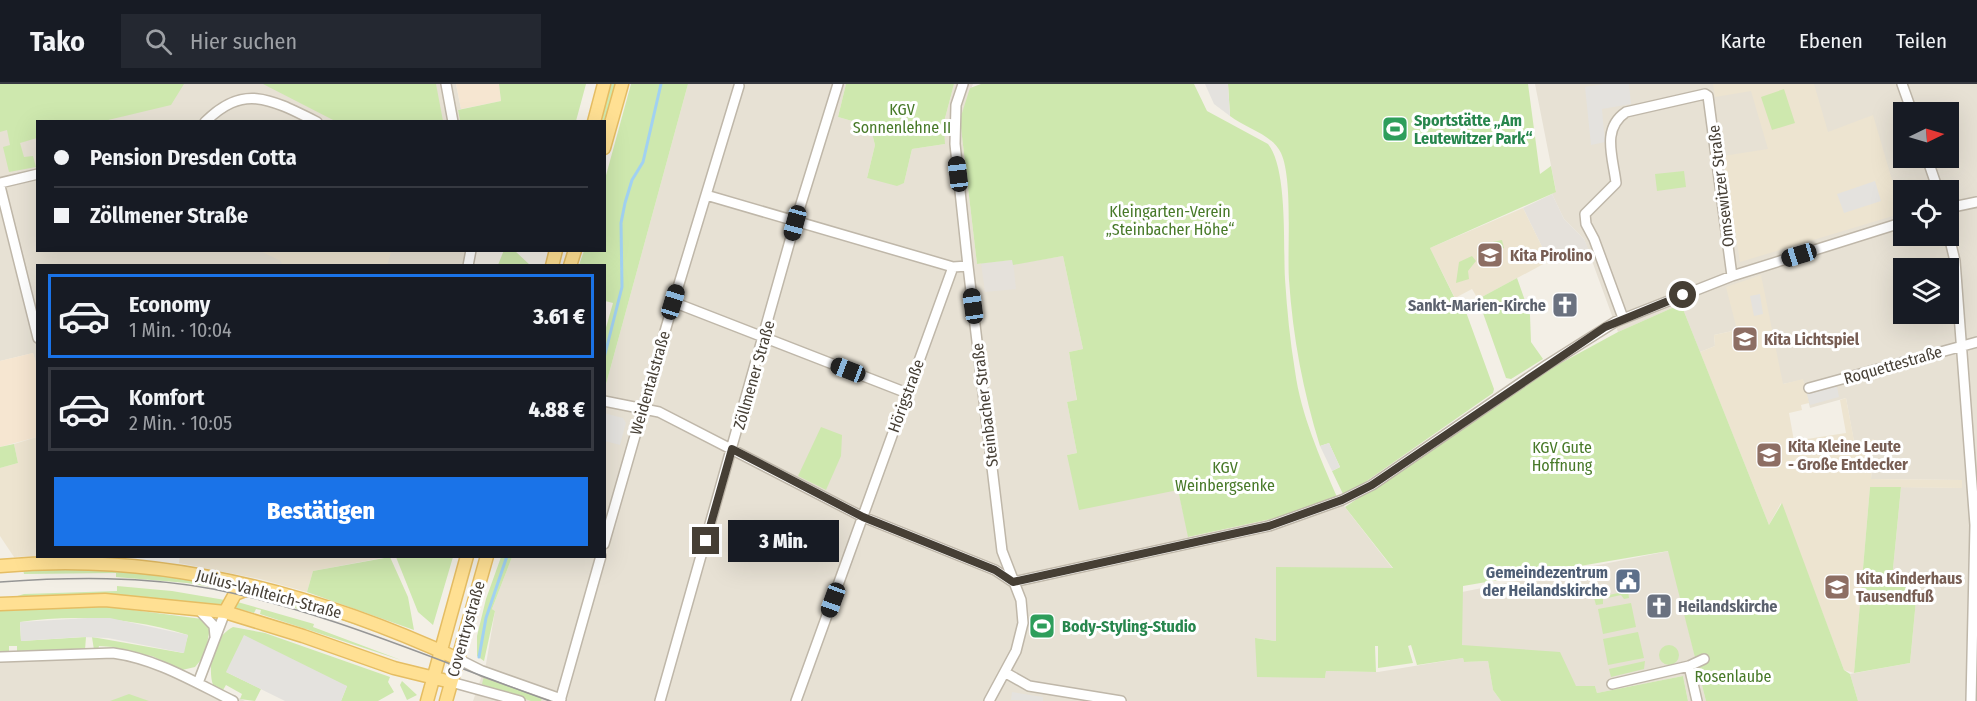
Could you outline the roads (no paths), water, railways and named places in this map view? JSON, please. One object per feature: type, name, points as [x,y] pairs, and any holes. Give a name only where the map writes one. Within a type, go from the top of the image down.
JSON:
[{"type":"main road","points":[[595,120],[604,84]]},
{"type":"main road","points":[[606,141],[622,84]]},
{"type":"main road","name":"Coventrystraße","points":[[427,701],[466,558]]},
{"type":"main road","name":"Coventrystraße","points":[[446,701],[486,558]]},
{"type":"main road","name":"Julius-Vahlteich-Straße","points":[[0,566],[63,562],[118,564],[174,569],[220,578],[313,603],[440,650],[458,659]]},
{"type":"main road","points":[[225,612],[235,594],[253,587]]},
{"type":"main road","name":"Julius-Vahlteich-Straße","points":[[0,603],[105,600],[225,612],[394,668],[452,682]]},
{"type":"street","points":[[446,84],[453,120]]},
{"type":"street","name":"Zöllmener Straße","points":[[660,701],[765,337],[795,223],[838,84]]},
{"type":"street","name":"Steinbacher Straße","points":[[963,84],[956,105],[955,144],[968,266],[1002,551],[1021,600],[1023,623],[1021,637],[1006,673],[989,701]]},
{"type":"street","points":[[1902,84],[1908,102]]},
{"type":"street","name":"Weidentalstraße","points":[[606,537],[673,302],[740,86]]},
{"type":"street","points":[[207,120],[226,96],[247,90],[259,91],[313,120]]},
{"type":"street","name":"Omsewitzer Straße","points":[[1623,318],[1594,239],[1586,224],[1585,214],[1616,183],[1609,137],[1615,120],[1626,112],[1704,94],[1708,96],[1732,276]]},
{"type":"street","points":[[36,175],[0,185],[36,330]]},
{"type":"street","points":[[706,195],[795,223],[953,267],[968,266]]},
{"type":"street","points":[[1959,206],[1977,202]]},
{"type":"street","points":[[606,401],[658,412],[863,517],[995,570],[1013,582],[1269,526],[1342,500],[1372,485],[1556,358],[1623,318],[1732,276],[1893,225]]},
{"type":"street","points":[[1951,246],[1954,261],[1975,525],[1971,701]]},
{"type":"street","name":"Hörigstraße","points":[[796,701],[953,267]]},
{"type":"street","points":[[673,302],[907,393]]},
{"type":"street","name":"Roquettestraße","points":[[1809,388],[1977,342]]},
{"type":"street","points":[[458,659],[482,671],[560,700],[600,558]]},
{"type":"street","name":"Julius-Vahlteich-Straße","points":[[198,609],[214,627],[215,637]]},
{"type":"street","points":[[198,683],[225,612]]},
{"type":"street","points":[[0,657],[121,654],[151,661],[233,701]]},
{"type":"street","points":[[1612,684],[1689,666],[1704,659]]},
{"type":"street","points":[[1689,666],[1697,701]]},
{"type":"street","points":[[1006,673],[1029,686],[1121,701]]},
{"type":"street","points":[[452,682],[520,701]]},
{"type":"waterway","points":[[606,350],[622,287],[621,223],[625,203],[632,180],[643,162],[661,84]]},
{"type":"waterway","points":[[479,657],[486,618],[506,558]]},
{"type":"tram line","points":[[0,582],[107,579],[160,582],[213,589],[341,624],[550,701]]},
{"type":"place","name":"Sportstätte „Am Leutewitzer Park“","points":[[1395,129]]},
{"type":"place","name":"Kita Pirolino","points":[[1490,255]]},
{"type":"place","name":"Sankt-Marien-Kirche","points":[[1565,305]]},
{"type":"place","name":"Kita Lichtspiel","points":[[1745,339]]},
{"type":"place","name":"Kita Kleine Leute - Große Entdecker","points":[[1769,455]]},
{"type":"place","name":"Gemeindezentrum der Heilandskirche","points":[[1628,581]]},
{"type":"place","name":"Kita Kinderhaus Tausendfuß","points":[[1837,587]]},
{"type":"place","name":"Heilandskirche","points":[[1659,606]]},
{"type":"place","name":"Body-Styling-Studio","points":[[1042,626]]},
{"type":"park label","name":"KGV Sonnenlehne II","points":[[902,118]]},
{"type":"park label","name":"Kleingarten-Verein „Steinbacher Höhe“","points":[[1170,220]]},
{"type":"park label","name":"KGV Gute Hoffnung","points":[[1562,456]]},
{"type":"park label","name":"KGV Weinbergsenke","points":[[1225,476]]},
{"type":"park label","name":"Rosenlaube","points":[[1733,676]]}]
